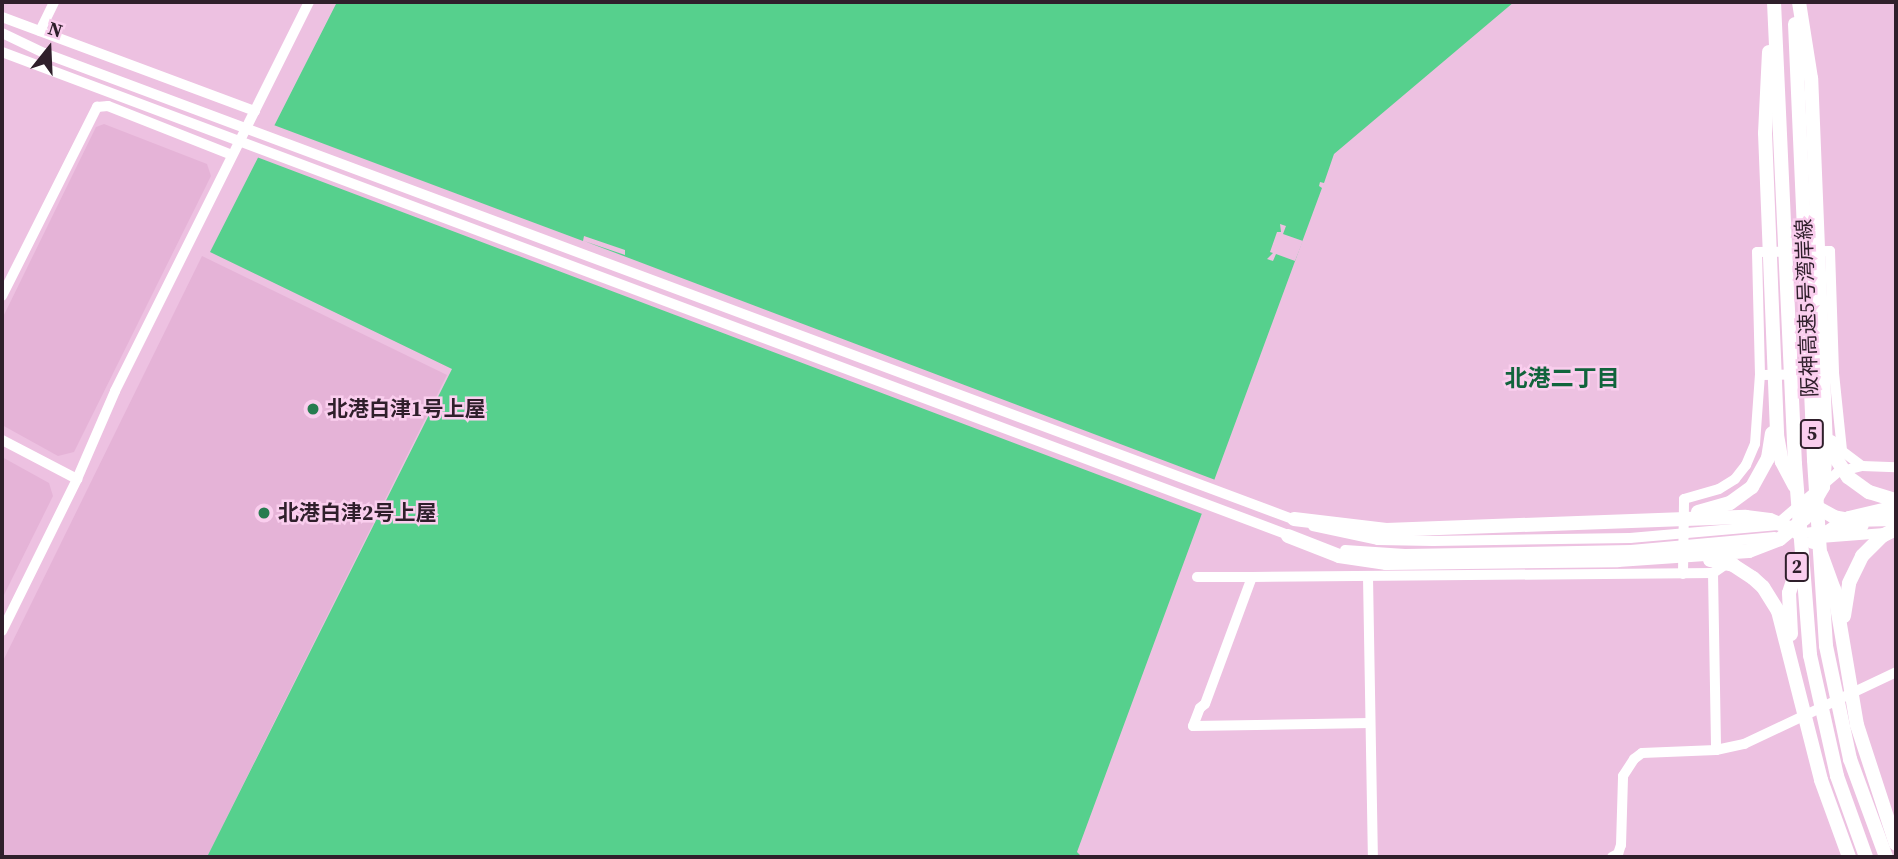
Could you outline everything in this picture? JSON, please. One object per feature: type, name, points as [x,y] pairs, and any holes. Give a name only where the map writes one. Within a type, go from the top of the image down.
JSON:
[{"type":"highway","name":"5","points":[[1614,523],[1717,508],[1730,503],[1752,486],[1762,472],[1771,445],[1774,349],[1765,133],[1773,2]]},
{"type":"highway","name":"阪神高速5号湾岸線","points":[[1773,2],[1796,477],[1810,655],[1834,765],[1866,857]]},
{"type":"highway","name":"5","points":[[1618,560],[1749,551],[1780,539],[1793,530],[1813,508],[1823,487],[1826,447],[1812,92],[1797,2]]},
{"type":"highway","name":"阪神高速5号湾岸線","points":[[1797,2],[1814,460],[1826,646],[1850,759],[1886,857]]},
{"type":"highway","points":[[1774,349],[1779,448],[1794,485],[1811,504],[1834,517],[1863,521],[1896,521]]},
{"type":"highway","points":[[1824,389],[1831,446],[1841,468],[1869,492],[1896,501]]},
{"type":"highway","points":[[1877,513],[1896,501]]},
{"type":"highway","name":"2","points":[[1799,687],[1788,609],[1798,565],[1814,541],[1835,525],[1864,513],[1896,509]]},
{"type":"highway","name":"5","points":[[1294,519],[1386,530],[1746,517],[1770,520],[1795,529],[1821,553],[1831,575],[1845,666],[1867,760],[1896,844]]},
{"type":"highway","points":[[1851,527],[1896,530]]},
{"type":"highway","points":[[1845,666],[1844,612],[1849,583],[1867,551],[1882,536],[1896,530]]},
{"type":"highway","name":"5","points":[[1288,536],[1339,556],[1386,563],[1618,560],[1720,562],[1753,578],[1763,587],[1777,611],[1799,687],[1821,780],[1849,857]]},
{"type":"street","points":[[40,31],[54,2]]},
{"type":"street","points":[[2,631],[77,480],[116,391],[309,2]]},
{"type":"street","points":[[2,17],[254,111]]},
{"type":"street","points":[[2,33],[44,53],[1294,519],[1349,536],[1378,540],[1433,541],[1630,538],[1896,509]]},
{"type":"street","points":[[2,52],[1288,536],[1347,551],[1405,554],[1689,546],[1896,521]]},
{"type":"street","points":[[2,296],[97,107],[108,106],[232,155]]},
{"type":"street","points":[[1683,574],[1684,499],[1719,489],[1735,479],[1746,465],[1757,435],[1760,375],[1757,252],[1830,251],[1839,439],[1842,451],[1862,466]]},
{"type":"street","points":[[1760,375],[1834,373]]},
{"type":"street","points":[[1819,488],[1839,439]]},
{"type":"street","points":[[2,440],[77,480]]},
{"type":"street","points":[[1197,577],[1713,573],[1753,545],[1838,472],[1862,466],[1896,467]]},
{"type":"street","points":[[1785,517],[1784,528],[1791,537],[1804,540]]},
{"type":"street","points":[[1753,545],[1896,530]]},
{"type":"street","points":[[1713,573],[1716,750]]},
{"type":"street","points":[[1252,577],[1205,704],[1199,708],[1193,726],[1370,723]]},
{"type":"street","points":[[1368,577],[1373,857]]},
{"type":"street","points":[[1612,857],[1618,854],[1620,845],[1623,776],[1634,760],[1654,751],[1716,750],[1744,744],[1896,672]]},
{"type":"shaded area","points":[[337,2],[1514,2],[1334,154],[1324,183],[1320,182],[1319,186],[1322,188],[1077,852],[1082,857],[207,857],[452,369],[210,252]]},
{"type":"shaded area","points":[[104,124],[207,164],[211,176],[74,452],[58,456],[2,425],[2,319],[96,127]]},
{"type":"shaded area","points":[[202,256],[447,375],[207,857],[2,857],[2,663]]},
{"type":"shaded area","points":[[2,457],[49,483],[53,496],[2,599]]},
{"type":"pier","points":[[271,124],[583,241],[584,236],[625,250],[625,255],[584,241],[1218,481],[1205,515],[254,156]]},
{"type":"pier","points":[[1280,224],[1286,226],[1283,234],[1303,241],[1295,261],[1276,254],[1273,261],[1267,259],[1273,253],[1270,252],[1277,232],[1281,232]]},
{"type":"place","name":"北港白津1号上屋","points":[[313,409]]},
{"type":"place","name":"北港白津2号上屋","points":[[264,513]]},
{"type":"district","name":"北港二丁目","points":[[1562,378]]}]
